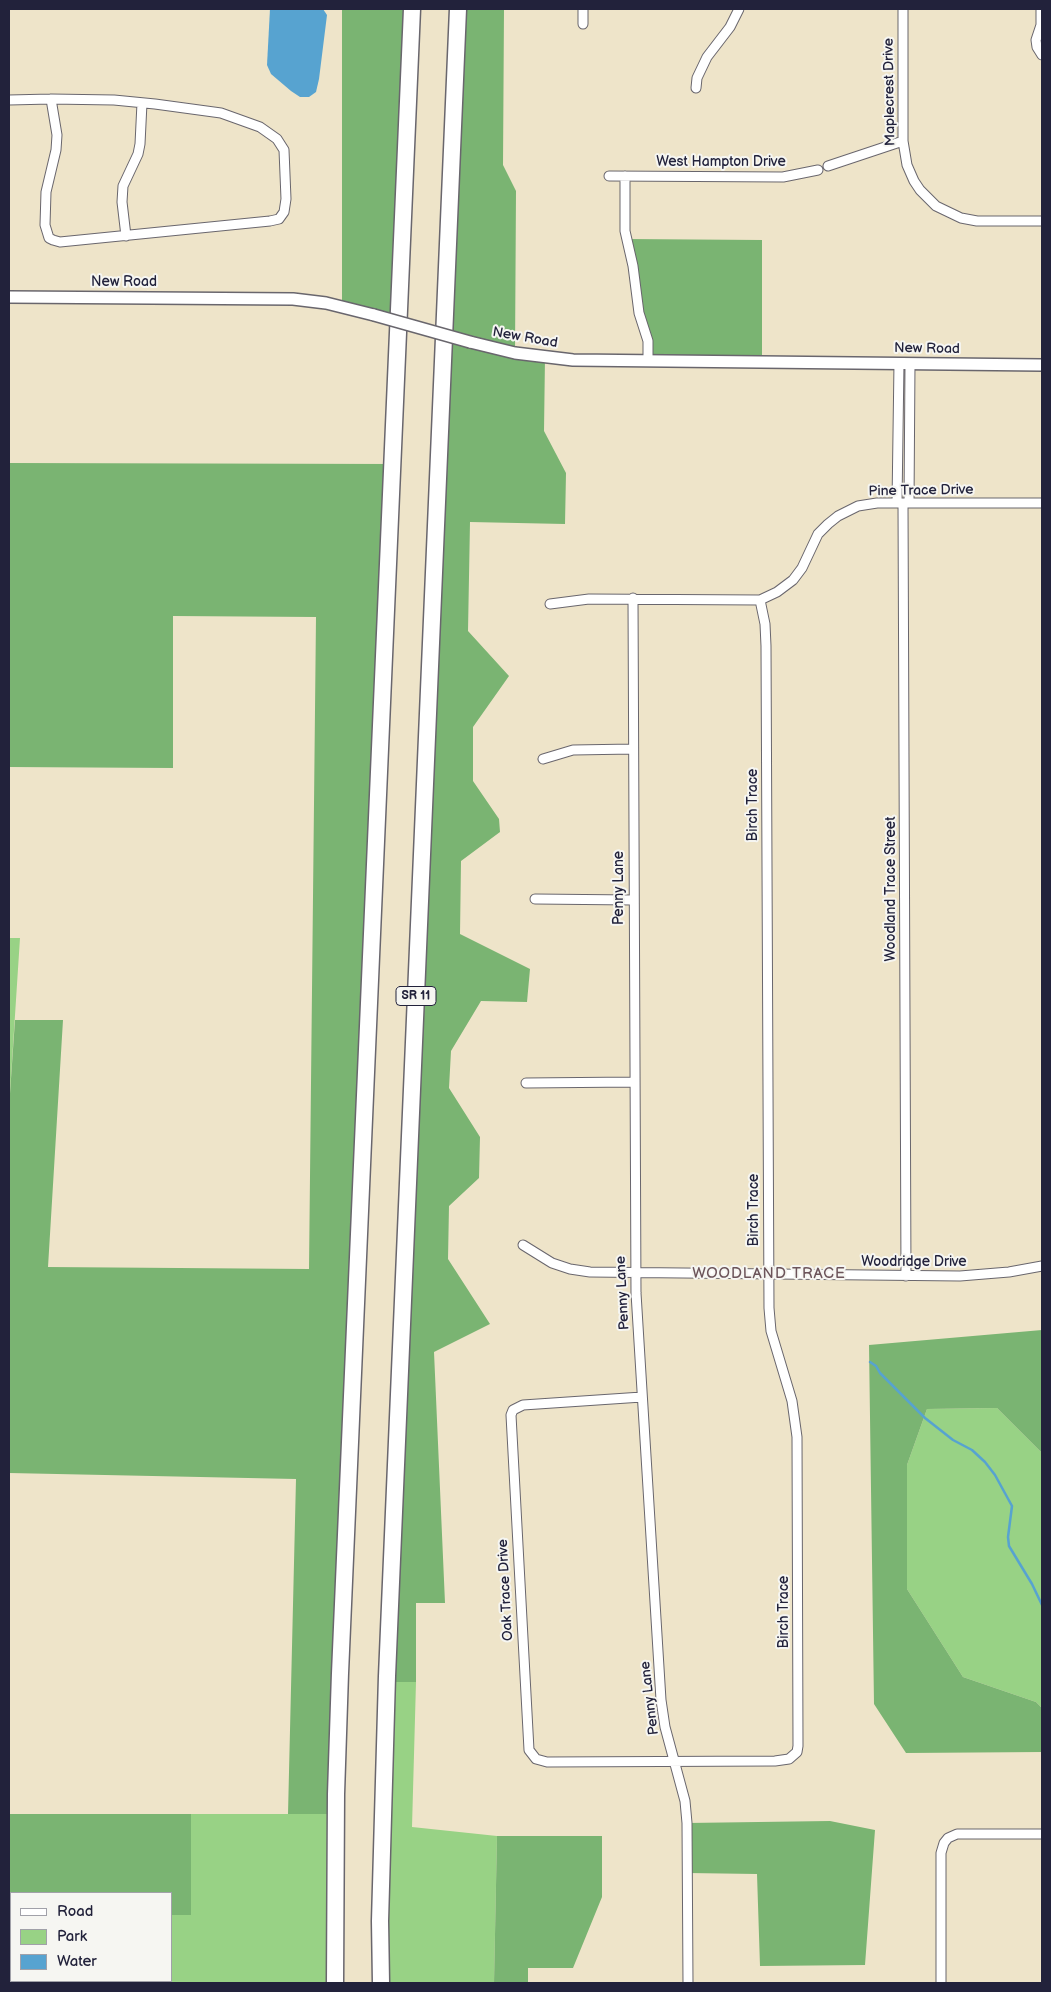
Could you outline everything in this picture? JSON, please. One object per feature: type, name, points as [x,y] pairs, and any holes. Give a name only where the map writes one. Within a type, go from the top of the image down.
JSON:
[{"type":"highway","points":[[335,1983],[336,1804],[340,1682],[412,9]]},
{"type":"highway","name":"SR 11","points":[[381,1983],[386,1685],[458,9]]},
{"type":"street","points":[[583,9],[583,24]]},
{"type":"street","points":[[696,88],[697,78],[706,57],[730,27],[739,9]]},
{"type":"street","name":"Maplecrest Drive","points":[[903,9],[903,141],[907,165],[914,181],[928,199],[945,212],[961,218],[977,221],[1042,221]]},
{"type":"street","points":[[1041,9],[1041,25],[1036,40],[1037,47],[1042,55]]},
{"type":"street","points":[[9,100],[51,99],[142,103],[220,113],[260,127],[277,139],[284,150],[286,199],[284,212],[279,219],[270,221],[60,242],[49,238],[45,225],[46,192],[56,150],[57,135],[51,99]]},
{"type":"street","points":[[126,236],[122,202],[123,186],[138,154],[142,103]]},
{"type":"street","points":[[828,166],[903,141]]},
{"type":"street","name":"West Hampton Drive","points":[[609,176],[783,177],[818,170]]},
{"type":"street","points":[[625,176],[625,231],[634,266],[639,313],[648,341],[648,361]]},
{"type":"street","name":"New Road","points":[[9,297],[293,299],[326,303],[514,353],[552,358],[648,361],[1042,365]]},
{"type":"street","name":"Woodland Trace Street","points":[[905,363],[903,503],[906,1276]]},
{"type":"street","name":"Pine Trace Drive","points":[[550,604],[589,599],[633,598],[760,600],[777,592],[793,580],[802,568],[818,534],[838,516],[851,509],[866,504],[1042,503]]},
{"type":"street","name":"Penny Lane","points":[[633,598],[636,1273],[661,1700],[665,1727],[685,1801],[687,1823],[688,1983]]},
{"type":"street","name":"Birch Trace","points":[[674,1761],[785,1761],[794,1756],[798,1746],[797,1436],[792,1401],[771,1331],[768,1274],[766,646],[765,624],[760,600]]},
{"type":"street","points":[[543,759],[573,750],[633,749]]},
{"type":"street","points":[[535,900],[633,900]]},
{"type":"street","points":[[526,1083],[634,1082]]},
{"type":"street","name":"Woodridge Drive","points":[[523,1245],[552,1263],[570,1269],[590,1272],[984,1276],[1042,1266]]},
{"type":"street","name":"Oak Trace Drive","points":[[642,1397],[530,1404],[517,1407],[510,1415],[528,1745],[531,1754],[536,1759],[547,1762],[674,1761]]},
{"type":"street","points":[[941,1983],[941,1853],[944,1843],[948,1838],[957,1834],[1042,1834]]},
{"type":"green space","points":[[342,9],[412,9],[399,322],[342,307]]},
{"type":"green space","points":[[458,9],[504,9],[503,165],[516,191],[515,353],[545,357],[544,431],[566,473],[565,524],[470,522],[468,631],[509,676],[473,727],[473,781],[499,819],[500,832],[461,861],[460,934],[530,969],[527,1002],[481,1001],[451,1051],[449,1088],[480,1137],[479,1178],[449,1206],[448,1259],[490,1324],[434,1352],[445,1603],[416,1603],[416,1682],[386,1682]]},
{"type":"green space","points":[[626,239],[762,240],[762,362],[648,361]]},
{"type":"green space","points":[[9,463],[393,464],[336,1814],[288,1814],[296,1479],[9,1473],[9,1108],[15,1020],[63,1020],[48,1267],[309,1269],[316,617],[173,616],[173,768],[9,767]]},
{"type":"green space","points":[[9,938],[20,938],[9,1108]]},
{"type":"green space","points":[[1042,1330],[1042,1453],[997,1408],[927,1409],[907,1465],[907,1589],[963,1677],[1036,1702],[1042,1708],[1042,1752],[906,1753],[874,1704],[869,1345]]},
{"type":"green space","points":[[997,1408],[1042,1453],[1042,1708],[1036,1702],[963,1677],[907,1589],[907,1465],[927,1409]]},
{"type":"green space","points":[[386,1682],[416,1682],[412,1827],[497,1836],[494,1983],[381,1983]]},
{"type":"green space","points":[[9,1814],[191,1814],[191,1915],[172,1915],[172,1892],[10,1892],[10,1982],[102,1983],[9,1983]]},
{"type":"green space","points":[[191,1814],[336,1814],[335,1983],[102,1983],[172,1982],[172,1915],[191,1915]]},
{"type":"green space","points":[[830,1821],[875,1830],[865,1965],[760,1966],[757,1874],[688,1873],[687,1823]]},
{"type":"green space","points":[[497,1836],[602,1836],[602,1897],[573,1968],[528,1968],[528,1983],[494,1983]]},
{"type":"water","points":[[270,9],[323,9],[327,15],[319,79],[316,92],[309,97],[300,97],[291,91],[271,74],[267,65]]},
{"type":"waterway","points":[[870,1362],[925,1418],[953,1440],[972,1450],[995,1475],[1012,1506],[1008,1537],[1009,1546],[1032,1584],[1042,1605]]},
{"type":"district","name":"WOODLAND TRACE","points":[[769,1274]]}]
